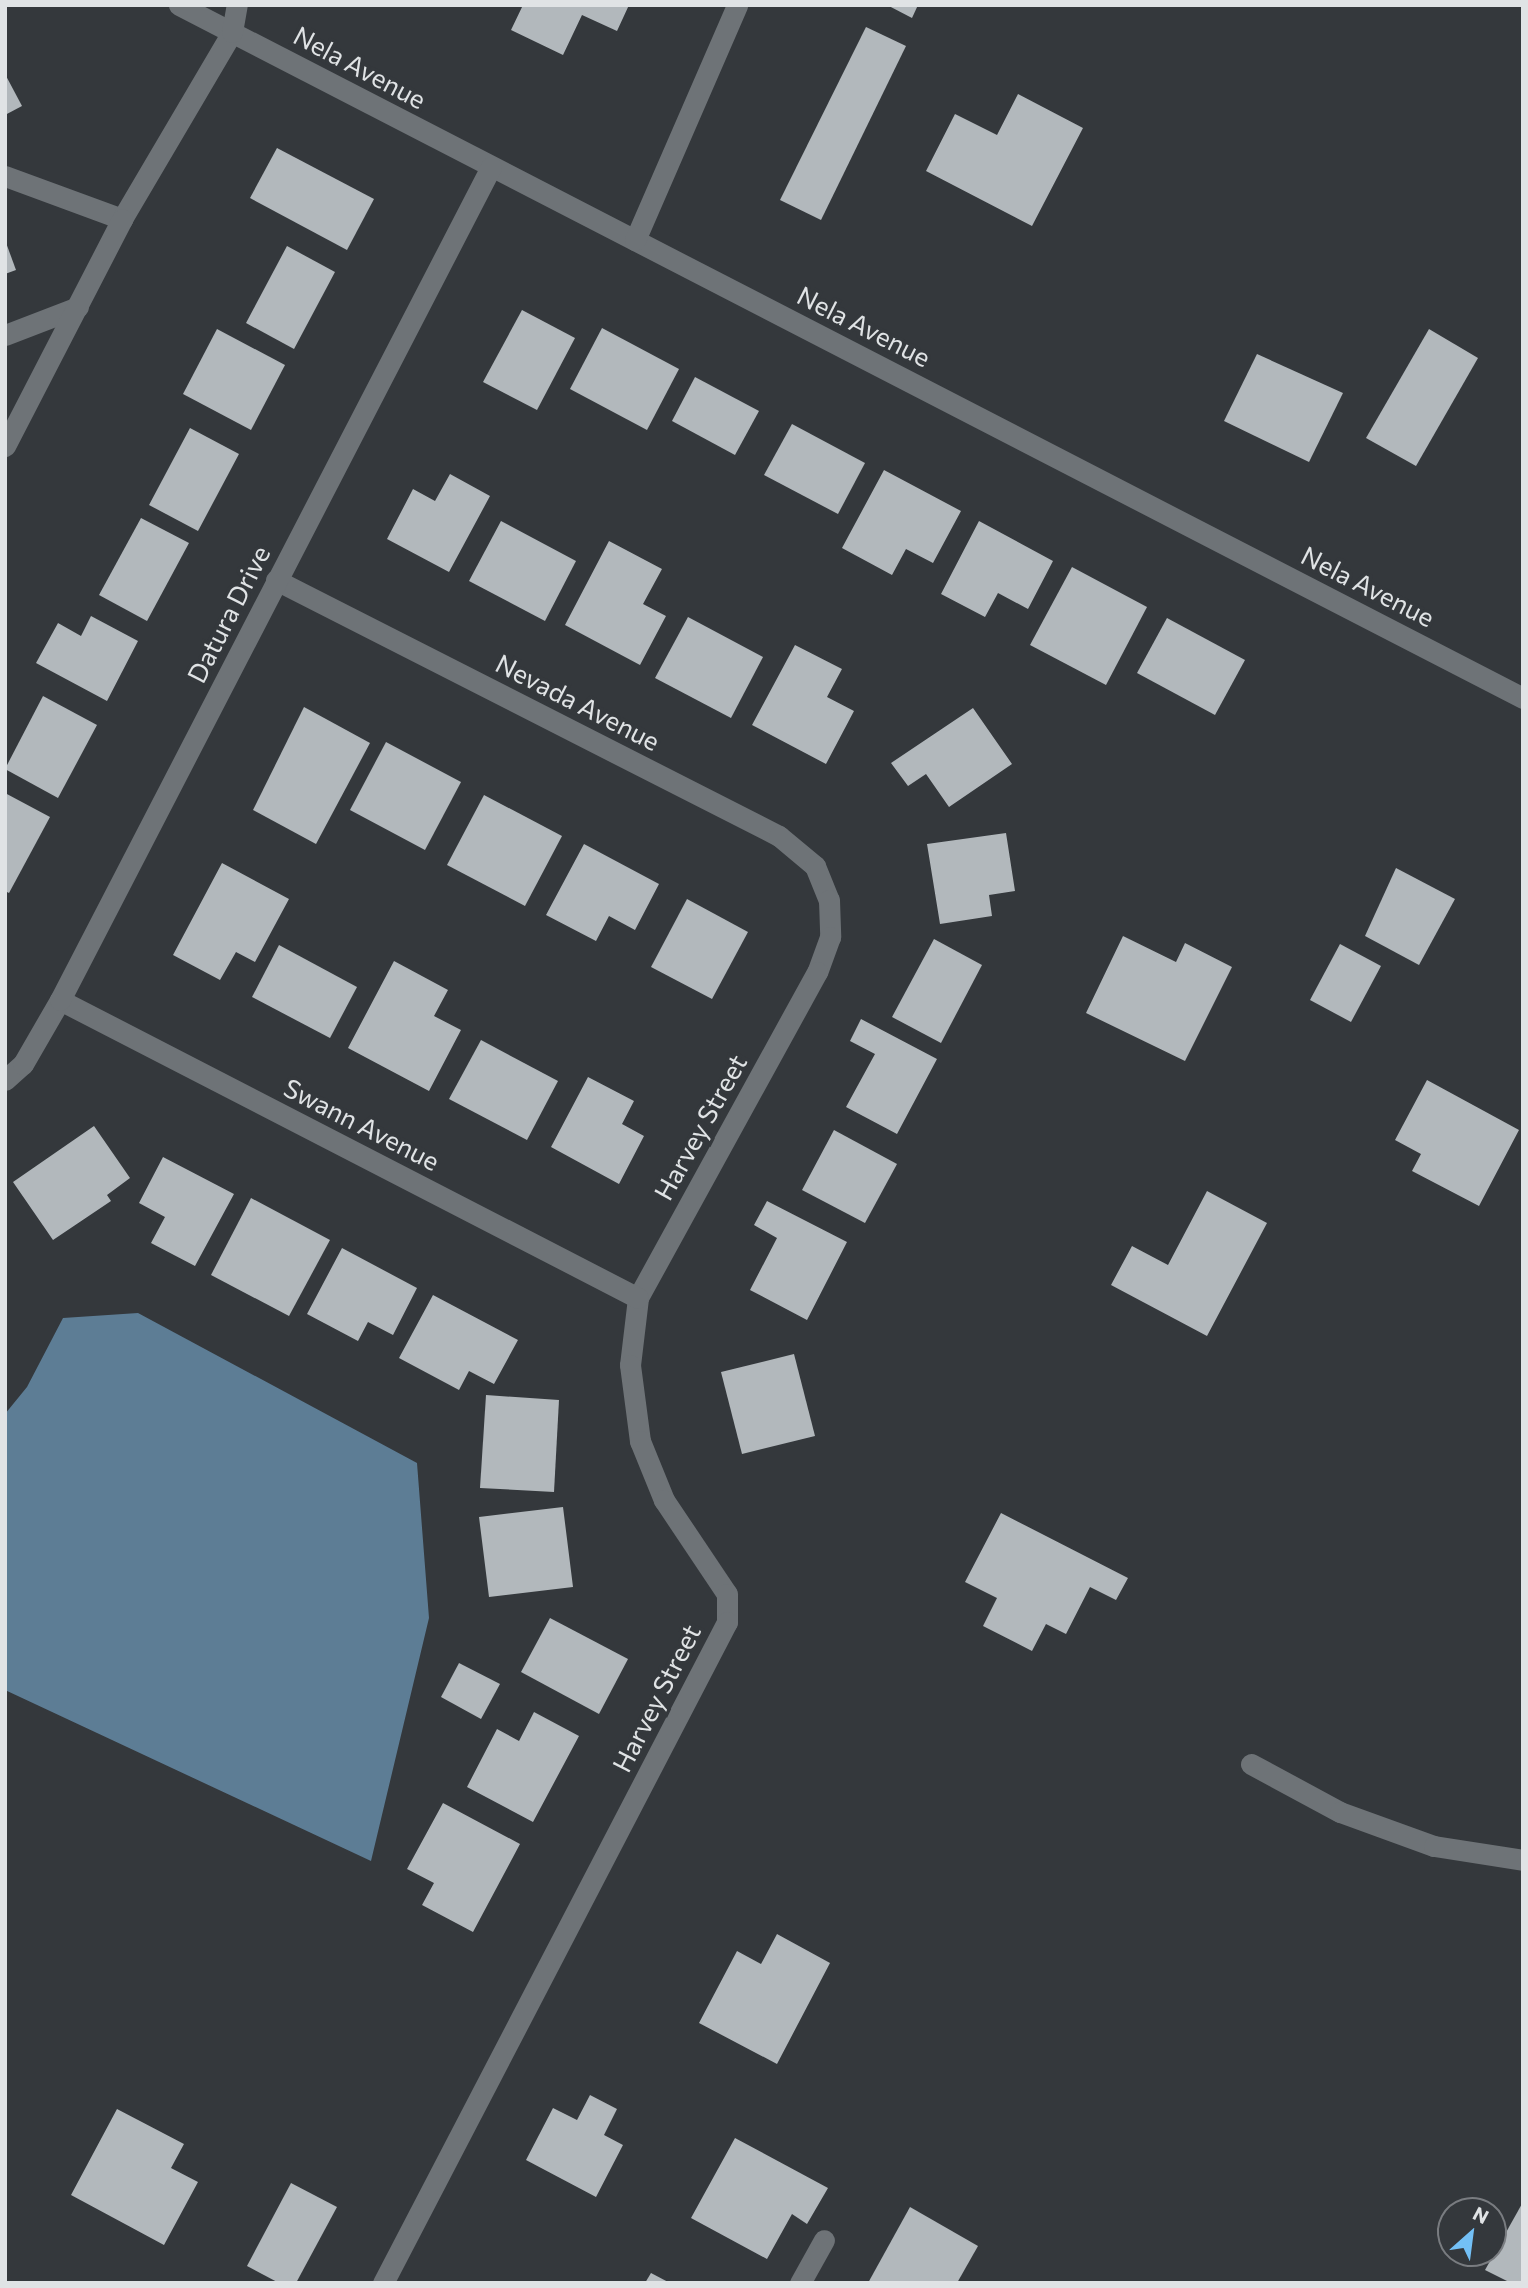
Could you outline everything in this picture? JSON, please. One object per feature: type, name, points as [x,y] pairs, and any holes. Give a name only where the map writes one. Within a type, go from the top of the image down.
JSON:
[{"type":"street","name":"Nela Avenue","points":[[180,5],[1523,698]]},
{"type":"street","points":[[5,446],[122,219],[232,32],[237,5]]},
{"type":"street","points":[[635,240],[737,5]]},
{"type":"street","name":"Datura Drive","points":[[5,1080],[23,1064],[60,1000],[491,167]]},
{"type":"street","points":[[5,176],[122,219]]},
{"type":"street","points":[[5,335],[78,307]]},
{"type":"street","name":"Nevada Avenue","points":[[276,580],[779,836],[815,866],[829,900]]},
{"type":"street","name":"Harvey Street","points":[[383,2283],[727,1622],[727,1594],[664,1500],[640,1441],[630,1364],[638,1298],[817,972],[830,937],[829,900]]},
{"type":"street","name":"Swann Avenue","points":[[60,1000],[638,1298]]},
{"type":"street","points":[[1251,1764],[1351,1816],[1434,1846],[1523,1860]]},
{"type":"street","points":[[800,2283],[824,2240]]},
{"type":"water","points":[[138,1313],[417,1463],[429,1618],[371,1861],[5,1690],[5,1414],[27,1387],[63,1318]]},
{"type":"building","points":[[523,5],[629,5],[617,31],[582,15],[563,55],[511,30]]},
{"type":"building","points":[[887,5],[918,5],[912,18]]},
{"type":"building","points":[[866,27],[906,46],[821,220],[780,200]]},
{"type":"building","points":[[5,74],[22,106],[5,115]]},
{"type":"building","points":[[1018,94],[1083,128],[1032,226],[926,171],[955,114],[997,135]]},
{"type":"building","points":[[277,148],[374,199],[347,250],[250,198]]},
{"type":"building","points":[[5,240],[16,270],[5,274]]},
{"type":"building","points":[[287,246],[335,272],[294,349],[246,323]]},
{"type":"building","points":[[522,310],[575,338],[537,410],[483,382]]},
{"type":"building","points":[[602,328],[679,369],[647,430],[570,389]]},
{"type":"building","points":[[217,329],[285,365],[251,430],[183,394]]},
{"type":"building","points":[[1429,329],[1478,358],[1416,466],[1366,438]]},
{"type":"building","points":[[1257,354],[1343,393],[1309,462],[1224,421]]},
{"type":"building","points":[[695,377],[759,411],[735,455],[672,421]]},
{"type":"building","points":[[792,424],[865,463],[838,514],[764,475]]},
{"type":"building","points":[[190,428],[239,454],[198,531],[149,505]]},
{"type":"building","points":[[884,470],[961,511],[933,563],[906,549],[892,575],[842,548]]},
{"type":"building","points":[[450,474],[490,496],[449,572],[387,539],[413,489],[435,501]]},
{"type":"building","points":[[141,518],[189,543],[147,621],[99,595]]},
{"type":"building","points":[[501,521],[576,561],[545,621],[469,581]]},
{"type":"building","points":[[979,521],[1053,561],[1028,609],[998,593],[985,617],[941,594]]},
{"type":"building","points":[[609,541],[662,569],[643,604],[666,616],[640,665],[565,625]]},
{"type":"building","points":[[1072,567],[1147,607],[1106,685],[1030,645]]},
{"type":"building","points":[[91,616],[138,641],[107,701],[36,663],[58,623],[81,636]]},
{"type":"building","points":[[688,617],[763,657],[731,718],[655,678]]},
{"type":"building","points":[[1167,618],[1245,660],[1215,715],[1137,673]]},
{"type":"building","points":[[795,645],[842,669],[827,697],[854,711],[826,764],[752,725]]},
{"type":"building","points":[[43,696],[97,725],[58,798],[5,769]]},
{"type":"building","points":[[304,707],[370,743],[316,844],[253,810]]},
{"type":"building","points":[[973,708],[1012,764],[949,807],[926,774],[908,786],[891,763]]},
{"type":"building","points":[[386,742],[461,782],[425,850],[350,810]]},
{"type":"building","points":[[5,793],[50,817],[9,893],[5,891]]},
{"type":"building","points":[[484,795],[562,836],[525,906],[447,865]]},
{"type":"building","points":[[1006,833],[1015,891],[989,895],[992,916],[940,924],[927,844]]},
{"type":"building","points":[[584,844],[659,884],[635,930],[609,916],[596,941],[546,915]]},
{"type":"building","points":[[222,863],[289,899],[255,962],[236,952],[220,980],[173,955]]},
{"type":"building","points":[[1396,868],[1455,899],[1419,965],[1365,936]]},
{"type":"building","points":[[687,899],[748,932],[712,999],[651,967]]},
{"type":"building","points":[[1123,936],[1176,962],[1185,943],[1232,967],[1185,1061],[1086,1013]]},
{"type":"building","points":[[934,939],[982,965],[941,1043],[892,1017]]},
{"type":"building","points":[[1340,944],[1381,966],[1351,1022],[1310,1000]]},
{"type":"building","points":[[279,945],[357,987],[330,1038],[252,997]]},
{"type":"building","points":[[394,961],[448,990],[434,1016],[461,1030],[429,1091],[348,1048]]},
{"type":"building","points":[[861,1019],[937,1059],[897,1134],[846,1107],[875,1054],[850,1041]]},
{"type":"building","points":[[481,1040],[558,1081],[527,1140],[449,1099]]},
{"type":"building","points":[[588,1077],[634,1101],[622,1124],[644,1136],[619,1184],[551,1147]]},
{"type":"building","points":[[1427,1080],[1519,1130],[1479,1206],[1412,1171],[1421,1154],[1395,1140]]},
{"type":"building","points":[[94,1126],[130,1178],[107,1195],[111,1201],[53,1240],[13,1182]]},
{"type":"building","points":[[834,1130],[897,1164],[865,1223],[802,1190]]},
{"type":"building","points":[[163,1157],[234,1194],[195,1266],[151,1243],[165,1217],[139,1203]]},
{"type":"building","points":[[1207,1191],[1267,1223],[1207,1336],[1111,1285],[1132,1246],[1168,1265]]},
{"type":"building","points":[[251,1198],[330,1240],[289,1316],[211,1275]]},
{"type":"building","points":[[767,1201],[847,1242],[807,1320],[750,1290],[777,1238],[754,1225]]},
{"type":"building","points":[[342,1248],[417,1288],[393,1335],[368,1322],[358,1341],[307,1314]]},
{"type":"building","points":[[433,1295],[518,1340],[494,1384],[469,1371],[459,1390],[399,1358]]},
{"type":"building","points":[[794,1354],[815,1436],[742,1454],[721,1372]]},
{"type":"building","points":[[486,1395],[559,1400],[554,1492],[480,1488]]},
{"type":"building","points":[[563,1507],[573,1587],[489,1597],[479,1517]]},
{"type":"building","points":[[1001,1513],[1128,1578],[1116,1600],[1090,1587],[1066,1634],[1046,1624],[1032,1651],[983,1626],[997,1598],[965,1582]]},
{"type":"building","points":[[550,1618],[628,1659],[599,1714],[521,1672]]},
{"type":"building","points":[[459,1663],[500,1684],[481,1719],[441,1697]]},
{"type":"building","points":[[534,1712],[579,1736],[533,1822],[467,1787],[497,1729],[519,1741]]},
{"type":"building","points":[[443,1803],[520,1844],[473,1932],[422,1905],[434,1883],[407,1869]]},
{"type":"building","points":[[777,1934],[830,1963],[777,2064],[699,2023],[737,1951],[761,1964]]},
{"type":"building","points":[[590,2095],[617,2109],[604,2135],[623,2145],[596,2197],[526,2160],[553,2108],[577,2120]]},
{"type":"building","points":[[117,2109],[184,2144],[171,2168],[198,2182],[164,2245],[71,2195]]},
{"type":"building","points":[[735,2138],[828,2188],[807,2224],[792,2214],[767,2259],[691,2218]]},
{"type":"building","points":[[291,2183],[337,2207],[296,2283],[279,2283],[247,2266]]},
{"type":"building","points":[[1523,2202],[1523,2283],[1511,2283],[1485,2270],[1487,2267],[1507,2267],[1507,2231]]},
{"type":"building","points":[[910,2207],[978,2246],[957,2283],[868,2283]]},
{"type":"building","points":[[651,2273],[670,2283],[645,2283]]}]
